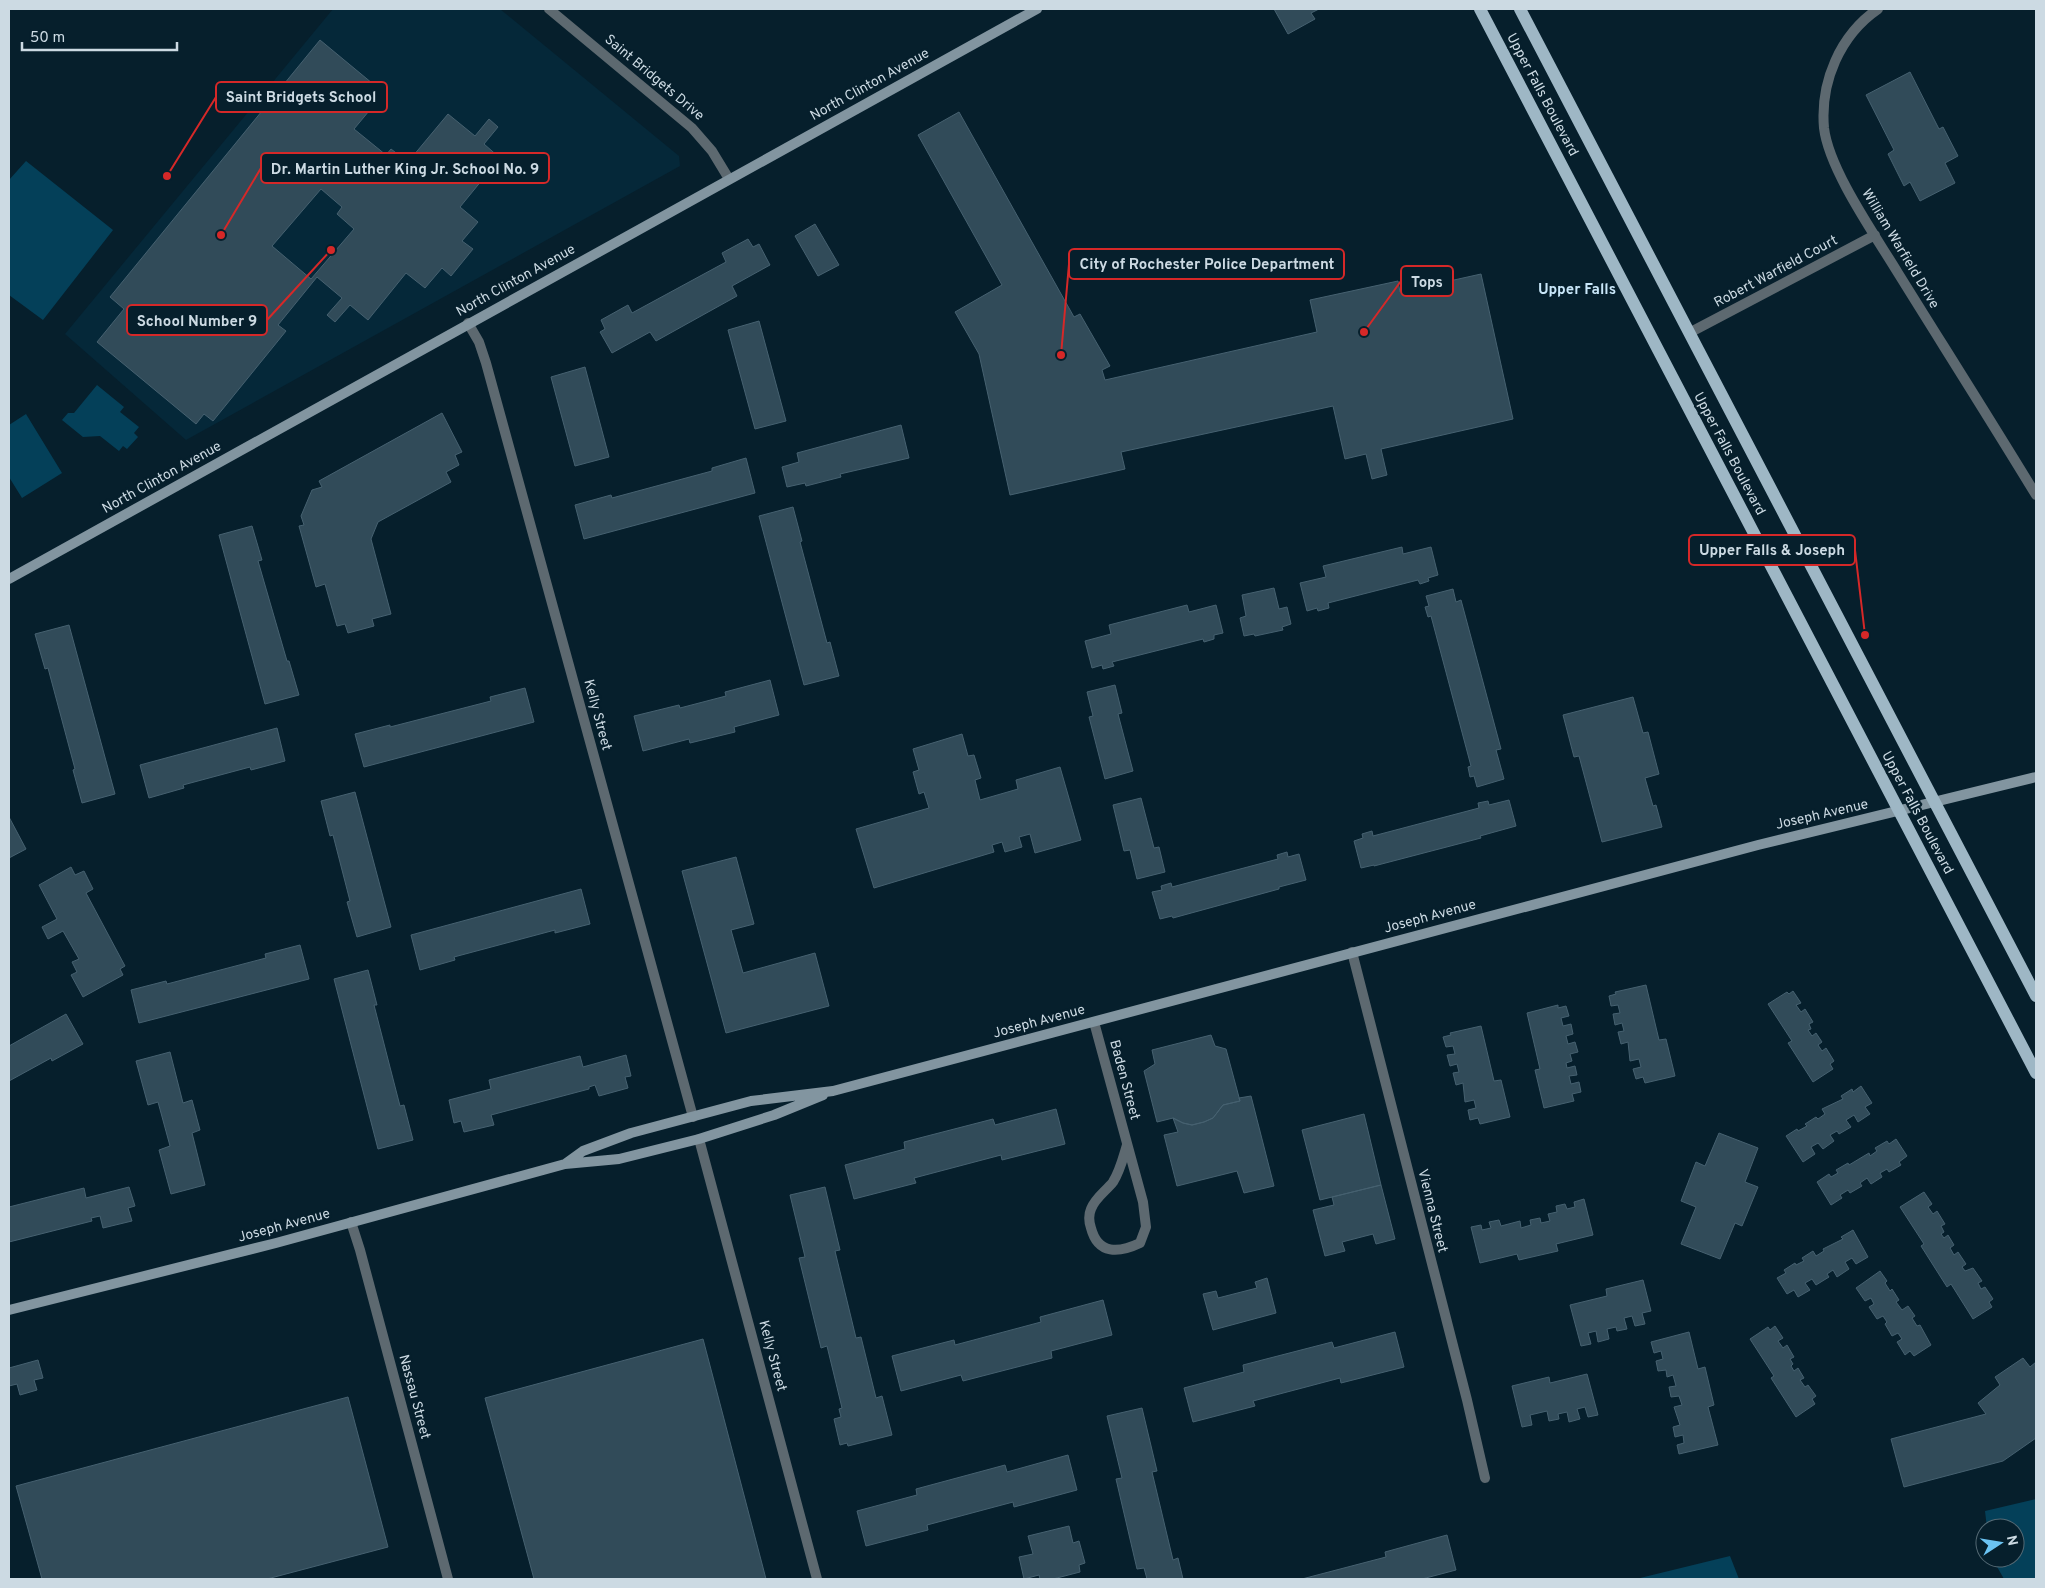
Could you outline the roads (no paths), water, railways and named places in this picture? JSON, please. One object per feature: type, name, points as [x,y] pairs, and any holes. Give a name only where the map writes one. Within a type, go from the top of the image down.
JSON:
[{"type":"main road","name":"North Clinton Avenue","points":[[9,579],[1037,9]]},
{"type":"main road","name":"Upper Falls Boulevard","points":[[1480,9],[2036,1073]]},
{"type":"main road","name":"Upper Falls Boulevard","points":[[1520,9],[2036,996]]},
{"type":"main road","name":"Joseph Avenue","points":[[565,1164],[583,1151],[631,1133],[760,1100],[833,1091],[1758,845],[2036,778]]},
{"type":"main road","name":"Joseph Avenue","points":[[9,1310],[351,1222],[565,1164],[619,1159],[699,1139],[774,1116],[833,1091]]},
{"type":"street","name":"Saint Bridgets Drive","points":[[550,9],[692,128],[713,153],[729,179]]},
{"type":"street","name":"William Warfield Drive","points":[[1878,9],[1856,28],[1842,48],[1831,72],[1824,114],[1824,128],[1831,155],[1844,182],[1875,235],[2036,495]]},
{"type":"street","name":"Robert Warfield Court","points":[[1689,333],[1875,235]]},
{"type":"street","name":"Kelly Street","points":[[468,323],[479,342],[486,363],[693,1117]]},
{"type":"street","name":"Vienna Street","points":[[1352,952],[1465,1392],[1485,1478]]},
{"type":"street","name":"Baden Street","points":[[1094,1022],[1143,1202],[1146,1227],[1140,1243],[1125,1250],[1113,1250],[1100,1246],[1093,1236],[1089,1221],[1091,1209],[1114,1180],[1127,1146]]},
{"type":"street","name":"Kelly Street","points":[[699,1139],[817,1579]]},
{"type":"street","name":"Nassau Street","points":[[351,1222],[366,1269],[448,1579]]},
{"type":"place","name":"Saint Bridgets School","points":[[167,176]]},
{"type":"place","name":"Dr. Martin Luther King Jr. School No. 9","points":[[221,235]]},
{"type":"place","name":"School Number 9","points":[[331,250]]},
{"type":"place","name":"Tops","points":[[1364,332]]},
{"type":"place","name":"City of Rochester Police Department","points":[[1061,355]]},
{"type":"place","name":"Upper Falls & Joseph","points":[[1865,635]]},
{"type":"district","name":"Upper Falls","points":[[1577,290]]}]
